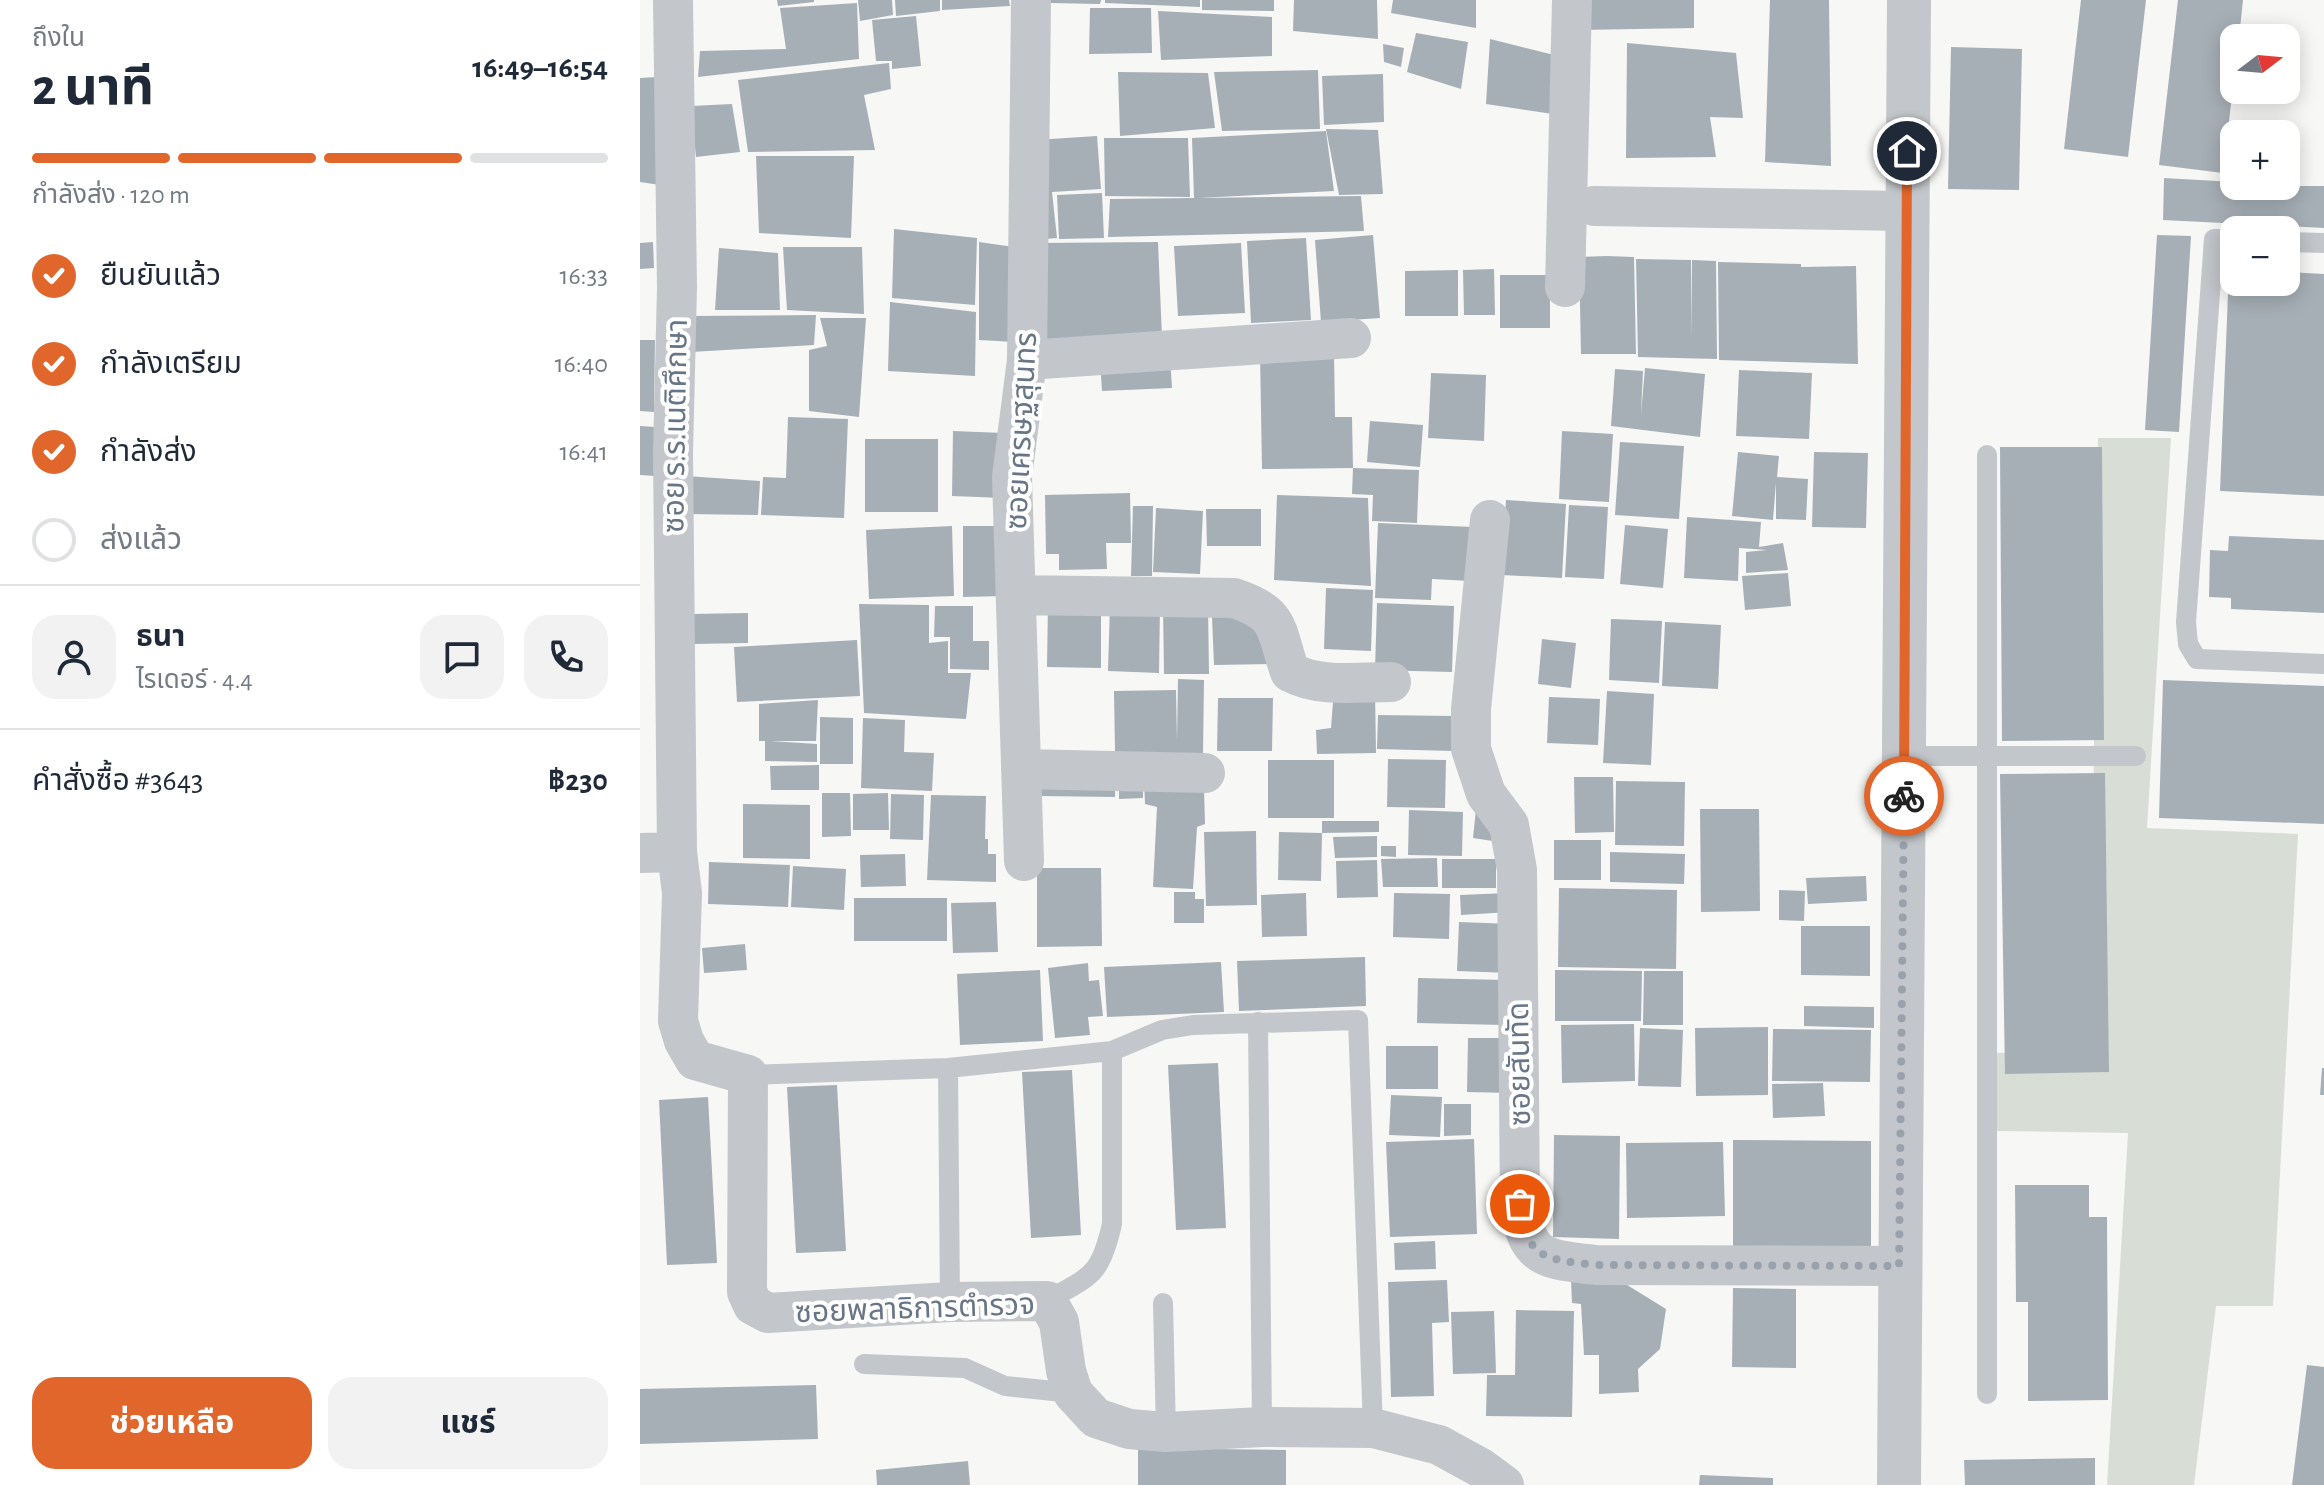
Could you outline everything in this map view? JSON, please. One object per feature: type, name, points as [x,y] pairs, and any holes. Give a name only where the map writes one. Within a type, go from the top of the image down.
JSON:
[{"type":"street","name":"ซอย ร.ร.เนติศึกษา","points":[[673,0],[677,288],[658,853],[682,893],[678,1021],[684,1041],[695,1060],[748,1075]]},
{"type":"street","name":"ซอยเศรษฐสุนทร","points":[[1024,861],[1012,477],[1027,360],[1031,0]]},
{"type":"street","points":[[1565,287],[1572,0]]},
{"type":"street","points":[[1899,1485],[1909,0]]},
{"type":"street","points":[[1594,206],[1906,211]]},
{"type":"street","points":[[1027,360],[1351,338]]},
{"type":"street","name":"ซอยสันทัด","points":[[1490,520],[1471,709],[1471,749],[1486,794],[1509,825],[1517,870],[1520,1204],[1523,1232],[1536,1252],[1564,1261],[1596,1265],[1899,1266]]},
{"type":"street","points":[[1016,595],[1234,598],[1252,604],[1269,616],[1277,628],[1290,672],[1303,679],[1391,682]]},
{"type":"street","points":[[1021,769],[1205,773]]},
{"type":"street","name":"ซอยพลาธิการตำรวจ","points":[[748,1075],[747,1292],[753,1305],[768,1313],[950,1302],[1047,1301],[1059,1322],[1066,1371],[1073,1393]]},
{"type":"street","points":[[1073,1393],[1096,1418],[1129,1429],[1166,1432],[1262,1427],[1373,1428],[1439,1445],[1481,1468],[1504,1485]]},
{"type":"lane","points":[[2220,239],[2214,239],[2186,622],[2188,644],[2197,659],[2324,664]]},
{"type":"lane","points":[[2300,242],[2324,243]]},
{"type":"lane","points":[[1987,455],[1987,1394]]},
{"type":"lane","points":[[1905,756],[2136,756]]},
{"type":"lane","points":[[748,1075],[948,1068],[1112,1051],[1162,1030],[1193,1025],[1358,1020],[1373,1428]]},
{"type":"lane","points":[[1258,1022],[1262,1427]]},
{"type":"lane","points":[[1047,1301],[1094,1273],[1106,1251],[1112,1224],[1112,1051]]},
{"type":"lane","points":[[948,1068],[950,1302]]},
{"type":"lane","points":[[1163,1303],[1166,1432]]},
{"type":"lane","points":[[864,1364],[965,1368],[1005,1386],[1073,1393]]},
{"type":"shaded area","points":[[2098,438],[2171,438],[2147,828],[2298,834],[2273,1306],[2216,1306],[2194,1485],[2107,1485],[2128,1133],[1996,1131],[1996,1053],[2090,1050]]},
{"type":"building","points":[[777,0],[814,0],[814,2],[778,6]]},
{"type":"building","points":[[858,0],[892,0],[893,15],[860,21]]},
{"type":"building","points":[[895,0],[940,0],[940,11],[896,16]]},
{"type":"building","points":[[942,0],[1009,0],[1010,6],[942,10]]},
{"type":"building","points":[[1050,0],[1101,0],[1100,4],[1050,3]]},
{"type":"building","points":[[1105,0],[1200,0],[1200,7],[1105,3]]},
{"type":"building","points":[[1202,0],[1274,0],[1274,11],[1202,10]]},
{"type":"building","points":[[1294,0],[1377,0],[1378,39],[1293,31]]},
{"type":"building","points":[[1393,0],[1476,0],[1476,28],[1391,13]]},
{"type":"building","points":[[1578,0],[1694,0],[1694,28],[1579,30]]},
{"type":"building","points":[[1770,0],[1829,0],[1831,166],[1765,162]]},
{"type":"building","points":[[2081,0],[2146,0],[2128,157],[2064,149]]},
{"type":"building","points":[[2178,0],[2243,0],[2240,24],[2220,24],[2220,104],[2231,104],[2229,120],[2220,120],[2220,173],[2159,165]]},
{"type":"building","points":[[857,3],[859,59],[698,77],[700,51],[786,49],[780,8]]},
{"type":"building","points":[[1090,8],[1151,8],[1152,53],[1089,54]]},
{"type":"building","points":[[1158,11],[1272,17],[1272,56],[1161,60]]},
{"type":"building","points":[[916,16],[921,66],[892,69],[892,61],[876,61],[872,20]]},
{"type":"building","points":[[1416,33],[1468,42],[1461,89],[1407,72]]},
{"type":"building","points":[[1490,39],[1558,56],[1553,114],[1486,104]]},
{"type":"building","points":[[1627,43],[1736,53],[1743,118],[1710,117],[1716,157],[1626,158]]},
{"type":"building","points":[[1383,44],[1404,48],[1401,67],[1384,62]]},
{"type":"building","points":[[1951,47],[2022,49],[2019,190],[1948,189]]},
{"type":"building","points":[[889,63],[891,89],[864,95],[875,150],[748,152],[738,80]]},
{"type":"building","points":[[1318,70],[1320,129],[1222,131],[1214,72]]},
{"type":"building","points":[[1118,72],[1208,73],[1215,128],[1120,136]]},
{"type":"building","points":[[1383,74],[1384,122],[1324,125],[1322,76]]},
{"type":"building","points":[[657,77],[660,185],[640,182],[640,78]]},
{"type":"building","points":[[732,104],[740,152],[696,157],[691,106]]},
{"type":"building","points":[[1326,129],[1378,130],[1383,194],[1339,195]]},
{"type":"building","points":[[1326,131],[1334,191],[1199,198],[1361,196],[1364,231],[1108,237],[1110,199],[1194,198],[1192,138]]},
{"type":"building","points":[[1097,136],[1101,189],[1052,192],[1057,238],[1033,240],[1035,140]]},
{"type":"building","points":[[1104,138],[1188,138],[1190,197],[1105,196]]},
{"type":"building","points":[[756,156],[854,156],[851,238],[759,233]]},
{"type":"building","points":[[2164,178],[2220,181],[2220,200],[2300,200],[2300,186],[2324,186],[2324,228],[2300,227],[2300,216],[2220,216],[2220,223],[2163,220]]},
{"type":"building","points":[[1102,193],[1104,238],[1059,239],[1057,195]]},
{"type":"building","points":[[894,229],[977,238],[975,305],[892,298]]},
{"type":"building","points":[[1373,235],[1380,318],[1321,322],[1315,240]]},
{"type":"building","points":[[2157,235],[2191,236],[2179,432],[2145,430]]},
{"type":"building","points":[[1306,238],[1311,320],[1251,323],[1247,241]]},
{"type":"building","points":[[653,242],[654,268],[640,269],[640,243]]},
{"type":"building","points":[[979,242],[1014,247],[1015,342],[979,340]]},
{"type":"building","points":[[1158,242],[1162,337],[1043,344],[1034,243]]},
{"type":"building","points":[[1241,243],[1245,313],[1178,316],[1174,246]]},
{"type":"building","points":[[783,247],[862,247],[864,314],[787,310]]},
{"type":"building","points":[[719,248],[778,253],[780,310],[715,310]]},
{"type":"building","points":[[1579,257],[1634,257],[1636,354],[1581,354]]},
{"type":"building","points":[[1636,259],[1691,260],[1692,338],[1692,260],[1716,261],[1717,359],[1638,357]]},
{"type":"building","points":[[1718,262],[1801,264],[1801,267],[1856,266],[1858,364],[1719,360]]},
{"type":"building","points":[[1494,269],[1495,315],[1464,315],[1463,270]]},
{"type":"building","points":[[1458,270],[1458,316],[1405,316],[1405,271]]},
{"type":"building","points":[[2300,273],[2324,274],[2324,496],[2220,491],[2228,296],[2300,296]]},
{"type":"building","points":[[1500,275],[1550,275],[1550,328],[1500,328]]},
{"type":"building","points":[[890,302],[976,312],[975,376],[888,371]]},
{"type":"building","points":[[816,315],[814,345],[691,352],[688,316]]},
{"type":"building","points":[[820,318],[866,318],[859,417],[809,411],[809,350],[827,346]]},
{"type":"building","points":[[640,340],[655,340],[654,412],[640,411]]},
{"type":"building","points":[[1334,352],[1335,417],[1352,417],[1353,468],[1262,469],[1260,353]]},
{"type":"building","points":[[1170,356],[1172,388],[1102,391],[1100,359]]},
{"type":"building","points":[[1645,368],[1705,374],[1700,437],[1611,426],[1615,369],[1643,371],[1641,414]]},
{"type":"building","points":[[1739,370],[1812,373],[1809,439],[1736,436]]},
{"type":"building","points":[[1431,373],[1486,375],[1484,441],[1428,438]]},
{"type":"building","points":[[788,417],[848,419],[844,518],[761,515],[763,477],[786,478]]},
{"type":"building","points":[[1370,421],[1423,425],[1420,467],[1367,462]]},
{"type":"building","points":[[640,426],[656,427],[655,476],[640,475]]},
{"type":"building","points":[[953,431],[1004,433],[1003,498],[952,496]]},
{"type":"building","points":[[1562,431],[1613,434],[1609,502],[1559,499]]},
{"type":"building","points":[[865,439],[938,439],[938,512],[865,512]]},
{"type":"building","points":[[1620,442],[1684,446],[1679,519],[1615,515]]},
{"type":"building","points":[[2000,447],[2102,447],[2104,740],[2002,741]]},
{"type":"building","points":[[1738,452],[1779,456],[1777,477],[1808,479],[1806,520],[1776,519],[1776,482],[1773,520],[1732,516]]},
{"type":"building","points":[[1814,452],[1868,453],[1866,528],[1812,527]]},
{"type":"building","points":[[1353,468],[1419,470],[1417,523],[1372,521],[1373,495],[1352,494]]},
{"type":"building","points":[[686,476],[760,481],[758,515],[686,514]]},
{"type":"building","points":[[1130,493],[1131,543],[1106,543],[1107,569],[1059,570],[1059,554],[1046,554],[1045,495]]},
{"type":"building","points":[[1277,495],[1368,498],[1371,586],[1274,580]]},
{"type":"building","points":[[1506,500],[1566,504],[1562,578],[1502,575]]},
{"type":"building","points":[[1569,505],[1608,507],[1604,579],[1565,577]]},
{"type":"building","points":[[1133,506],[1153,506],[1152,576],[1131,576]]},
{"type":"building","points":[[1156,508],[1203,511],[1200,574],[1153,572]]},
{"type":"building","points":[[1206,509],[1261,509],[1261,546],[1207,546]]},
{"type":"building","points":[[1687,517],[1761,522],[1759,547],[1783,543],[1788,570],[1746,573],[1746,552],[1767,550],[1739,548],[1738,581],[1684,578]]},
{"type":"building","points":[[1378,523],[1473,527],[1471,581],[1432,579],[1431,600],[1375,598]]},
{"type":"building","points":[[1625,525],[1668,529],[1663,588],[1620,584]]},
{"type":"building","points":[[952,526],[954,596],[869,599],[866,530]]},
{"type":"building","points":[[963,526],[1004,526],[1004,596],[963,597]]},
{"type":"building","points":[[2229,536],[2324,540],[2324,613],[2231,609],[2231,598],[2209,597],[2210,550],[2228,551]]},
{"type":"building","points":[[1788,573],[1791,606],[1745,610],[1742,576]]},
{"type":"building","points":[[1326,588],[1373,590],[1371,651],[1324,649]]},
{"type":"building","points":[[1048,602],[1101,603],[1101,668],[1047,667]]},
{"type":"building","points":[[1377,603],[1454,606],[1452,672],[1375,670]]},
{"type":"building","points":[[859,604],[929,605],[929,643],[948,641],[948,673],[971,673],[966,719],[864,713]]},
{"type":"building","points":[[1110,604],[1160,605],[1159,673],[1108,671]]},
{"type":"building","points":[[1208,605],[1209,674],[1164,674],[1163,606]]},
{"type":"building","points":[[935,606],[973,606],[973,641],[989,641],[989,670],[950,669],[950,637],[934,637]]},
{"type":"building","points":[[748,613],[748,643],[693,644],[692,614]]},
{"type":"building","points":[[1265,616],[1275,664],[1214,665],[1212,617]]},
{"type":"building","points":[[1611,619],[1662,621],[1659,683],[1609,680]]},
{"type":"building","points":[[1665,622],[1721,625],[1718,689],[1662,686]]},
{"type":"building","points":[[1542,639],[1576,643],[1571,688],[1538,684]]},
{"type":"building","points":[[857,640],[860,696],[737,702],[734,647]]},
{"type":"building","points":[[1178,679],[1204,680],[1203,755],[1115,753],[1114,691],[1176,690],[1177,741]]},
{"type":"building","points":[[2163,680],[2324,686],[2324,824],[2159,818]]},
{"type":"building","points":[[1334,689],[1375,690],[1376,753],[1317,754],[1316,730],[1331,728]]},
{"type":"building","points":[[1607,691],[1654,694],[1651,765],[1603,763]]},
{"type":"building","points":[[1549,697],[1600,699],[1598,745],[1547,743]]},
{"type":"building","points":[[1218,698],[1273,698],[1272,751],[1217,751]]},
{"type":"building","points":[[818,700],[816,741],[771,741],[817,744],[817,762],[765,761],[765,741],[759,741],[759,704]]},
{"type":"building","points":[[1378,715],[1453,716],[1453,751],[1377,749]]},
{"type":"building","points":[[820,717],[853,718],[853,764],[820,764]]},
{"type":"building","points":[[863,718],[905,720],[904,752],[934,753],[932,791],[861,788]]},
{"type":"building","points":[[1388,759],[1446,760],[1445,808],[1387,807]]},
{"type":"building","points":[[1268,760],[1334,760],[1334,818],[1268,818]]},
{"type":"building","points":[[819,765],[819,790],[771,790],[770,766]]},
{"type":"building","points":[[1119,773],[1143,773],[1143,798],[1119,799]]},
{"type":"building","points":[[2105,773],[2109,1072],[2005,1074],[2000,774]]},
{"type":"building","points":[[1040,774],[1115,775],[1115,797],[1040,796]]},
{"type":"building","points":[[1574,777],[1613,777],[1614,832],[1575,833]]},
{"type":"building","points":[[1144,778],[1204,788],[1205,824],[1197,827],[1193,889],[1153,887],[1157,807],[1145,804]]},
{"type":"building","points":[[1616,781],[1685,782],[1684,846],[1615,845]]},
{"type":"building","points":[[822,793],[850,793],[851,836],[822,837]]},
{"type":"building","points":[[888,793],[889,830],[853,830],[853,794]]},
{"type":"building","points":[[891,794],[924,795],[923,840],[890,839]]},
{"type":"building","points":[[931,795],[986,796],[985,839],[988,839],[988,854],[996,854],[996,882],[927,880]]},
{"type":"building","points":[[743,804],[810,805],[810,859],[743,858]]},
{"type":"building","points":[[1476,809],[1506,843],[1473,838]]},
{"type":"building","points":[[1700,809],[1759,809],[1760,911],[1701,912]]},
{"type":"building","points":[[1409,810],[1463,812],[1462,856],[1408,855]]},
{"type":"building","points":[[1322,821],[1379,821],[1379,832],[1322,833]]},
{"type":"building","points":[[1256,831],[1257,905],[1206,906],[1204,832]]},
{"type":"building","points":[[1279,832],[1322,833],[1321,881],[1278,880]]},
{"type":"building","points":[[1377,836],[1377,857],[1335,858],[1333,837]]},
{"type":"building","points":[[1554,840],[1601,840],[1601,880],[1554,880]]},
{"type":"building","points":[[1381,846],[1396,846],[1396,857],[1381,856]]},
{"type":"building","points":[[1610,852],[1685,854],[1684,884],[1610,882]]},
{"type":"building","points":[[905,854],[906,886],[861,887],[860,855]]},
{"type":"building","points":[[1437,858],[1438,887],[1383,887],[1381,859]]},
{"type":"building","points":[[1442,859],[1496,859],[1496,888],[1442,888]]},
{"type":"building","points":[[1377,860],[1378,897],[1337,898],[1336,861]]},
{"type":"building","points":[[709,862],[790,865],[788,907],[708,904]]},
{"type":"building","points":[[793,866],[846,869],[844,910],[791,907]]},
{"type":"building","points":[[1037,868],[1101,868],[1102,946],[1037,947]]},
{"type":"building","points":[[1866,876],[1867,901],[1808,904],[1806,878]]},
{"type":"building","points":[[1559,888],[1677,890],[1676,969],[1558,967]]},
{"type":"building","points":[[1779,890],[1805,891],[1804,921],[1779,920]]},
{"type":"building","points":[[1174,892],[1195,892],[1195,899],[1204,899],[1204,923],[1174,923]]},
{"type":"building","points":[[1306,893],[1307,936],[1262,937],[1261,895]]},
{"type":"building","points":[[1394,893],[1450,894],[1449,939],[1393,937]]},
{"type":"building","points":[[1508,893],[1510,912],[1461,915],[1460,895]]},
{"type":"building","points":[[854,898],[947,898],[947,941],[854,941]]},
{"type":"building","points":[[996,902],[998,952],[953,953],[951,903]]},
{"type":"building","points":[[1459,922],[1512,924],[1510,973],[1457,971]]},
{"type":"building","points":[[1801,926],[1870,926],[1870,976],[1801,975]]},
{"type":"building","points":[[745,944],[747,970],[704,973],[702,948]]},
{"type":"building","points":[[1365,957],[1366,1006],[1239,1011],[1237,961]]},
{"type":"building","points":[[1221,962],[1224,1012],[1107,1017],[1104,967]]},
{"type":"building","points":[[1088,963],[1089,981],[1099,980],[1103,1016],[1088,1017],[1090,1035],[1055,1038],[1048,968]]},
{"type":"building","points":[[1040,970],[1043,1041],[960,1045],[957,974]]},
{"type":"building","points":[[1555,970],[1642,971],[1641,1021],[1555,1021]]},
{"type":"building","points":[[1644,971],[1683,971],[1683,1025],[1643,1025]]},
{"type":"building","points":[[1418,978],[1505,980],[1504,1025],[1417,1023]]},
{"type":"building","points":[[1804,1006],[1874,1007],[1874,1028],[1804,1026]]},
{"type":"building","points":[[1634,1024],[1635,1081],[1562,1083],[1561,1025]]},
{"type":"building","points":[[1768,1027],[1768,1095],[1696,1096],[1695,1028]]},
{"type":"building","points":[[1640,1028],[1683,1030],[1681,1087],[1638,1086]]},
{"type":"building","points":[[1773,1029],[1871,1030],[1870,1082],[1772,1081]]},
{"type":"building","points":[[1468,1038],[1512,1038],[1512,1093],[1467,1092]]},
{"type":"building","points":[[1386,1046],[1438,1046],[1438,1089],[1386,1089]]},
{"type":"building","points":[[1218,1063],[1226,1228],[1176,1230],[1168,1065]]},
{"type":"building","points":[[2322,1068],[2324,1095],[2320,1095]]},
{"type":"building","points":[[1072,1070],[1081,1235],[1031,1238],[1022,1072]]},
{"type":"building","points":[[1823,1083],[1825,1116],[1773,1118],[1772,1084]]},
{"type":"building","points":[[837,1085],[846,1251],[796,1253],[787,1087]]},
{"type":"building","points":[[1391,1095],[1442,1097],[1440,1137],[1389,1135]]},
{"type":"building","points":[[708,1097],[717,1263],[667,1265],[659,1100]]},
{"type":"building","points":[[1444,1104],[1471,1104],[1471,1135],[1444,1136]]},
{"type":"building","points":[[1554,1135],[1620,1136],[1619,1239],[1553,1237]]},
{"type":"building","points":[[1474,1139],[1477,1234],[1390,1237],[1386,1142]]},
{"type":"building","points":[[1733,1140],[1871,1141],[1871,1247],[1733,1246]]},
{"type":"building","points":[[1723,1142],[1725,1216],[1627,1218],[1626,1143]]},
{"type":"building","points":[[2015,1185],[2089,1185],[2089,1217],[2107,1217],[2108,1400],[2028,1401],[2028,1302],[2016,1302]]},
{"type":"building","points":[[1435,1241],[1436,1269],[1395,1270],[1394,1243]]},
{"type":"building","points":[[1611,1275],[1666,1309],[1660,1349],[1638,1369],[1639,1392],[1599,1394],[1599,1355],[1584,1355],[1581,1304],[1572,1303],[1571,1280]]},
{"type":"building","points":[[1447,1280],[1449,1322],[1432,1323],[1434,1396],[1391,1397],[1388,1282]]},
{"type":"building","points":[[1733,1288],[1796,1289],[1796,1368],[1732,1367]]},
{"type":"building","points":[[1516,1310],[1574,1311],[1572,1417],[1486,1416],[1487,1375],[1515,1375]]},
{"type":"building","points":[[1494,1311],[1496,1373],[1453,1374],[1451,1312]]},
{"type":"building","points":[[2307,1365],[2324,1367],[2324,1485],[2292,1485]]},
{"type":"building","points":[[816,1385],[818,1439],[640,1444],[640,1389]]},
{"type":"building","points":[[1138,1448],[1286,1450],[1286,1485],[1138,1485]]},
{"type":"building","points":[[2095,1458],[2095,1485],[1965,1485],[1964,1460]]},
{"type":"building","points":[[968,1461],[970,1485],[877,1485],[876,1470]]},
{"type":"building","points":[[1700,1475],[1773,1478],[1773,1485],[1699,1485]]},
{"type":"way so far","points":[[1520,1204],[1523,1232],[1536,1252],[1564,1261],[1596,1265],[1899,1266],[1904,796]]},
{"type":"route","points":[[1904,796],[1907,151]]}]
